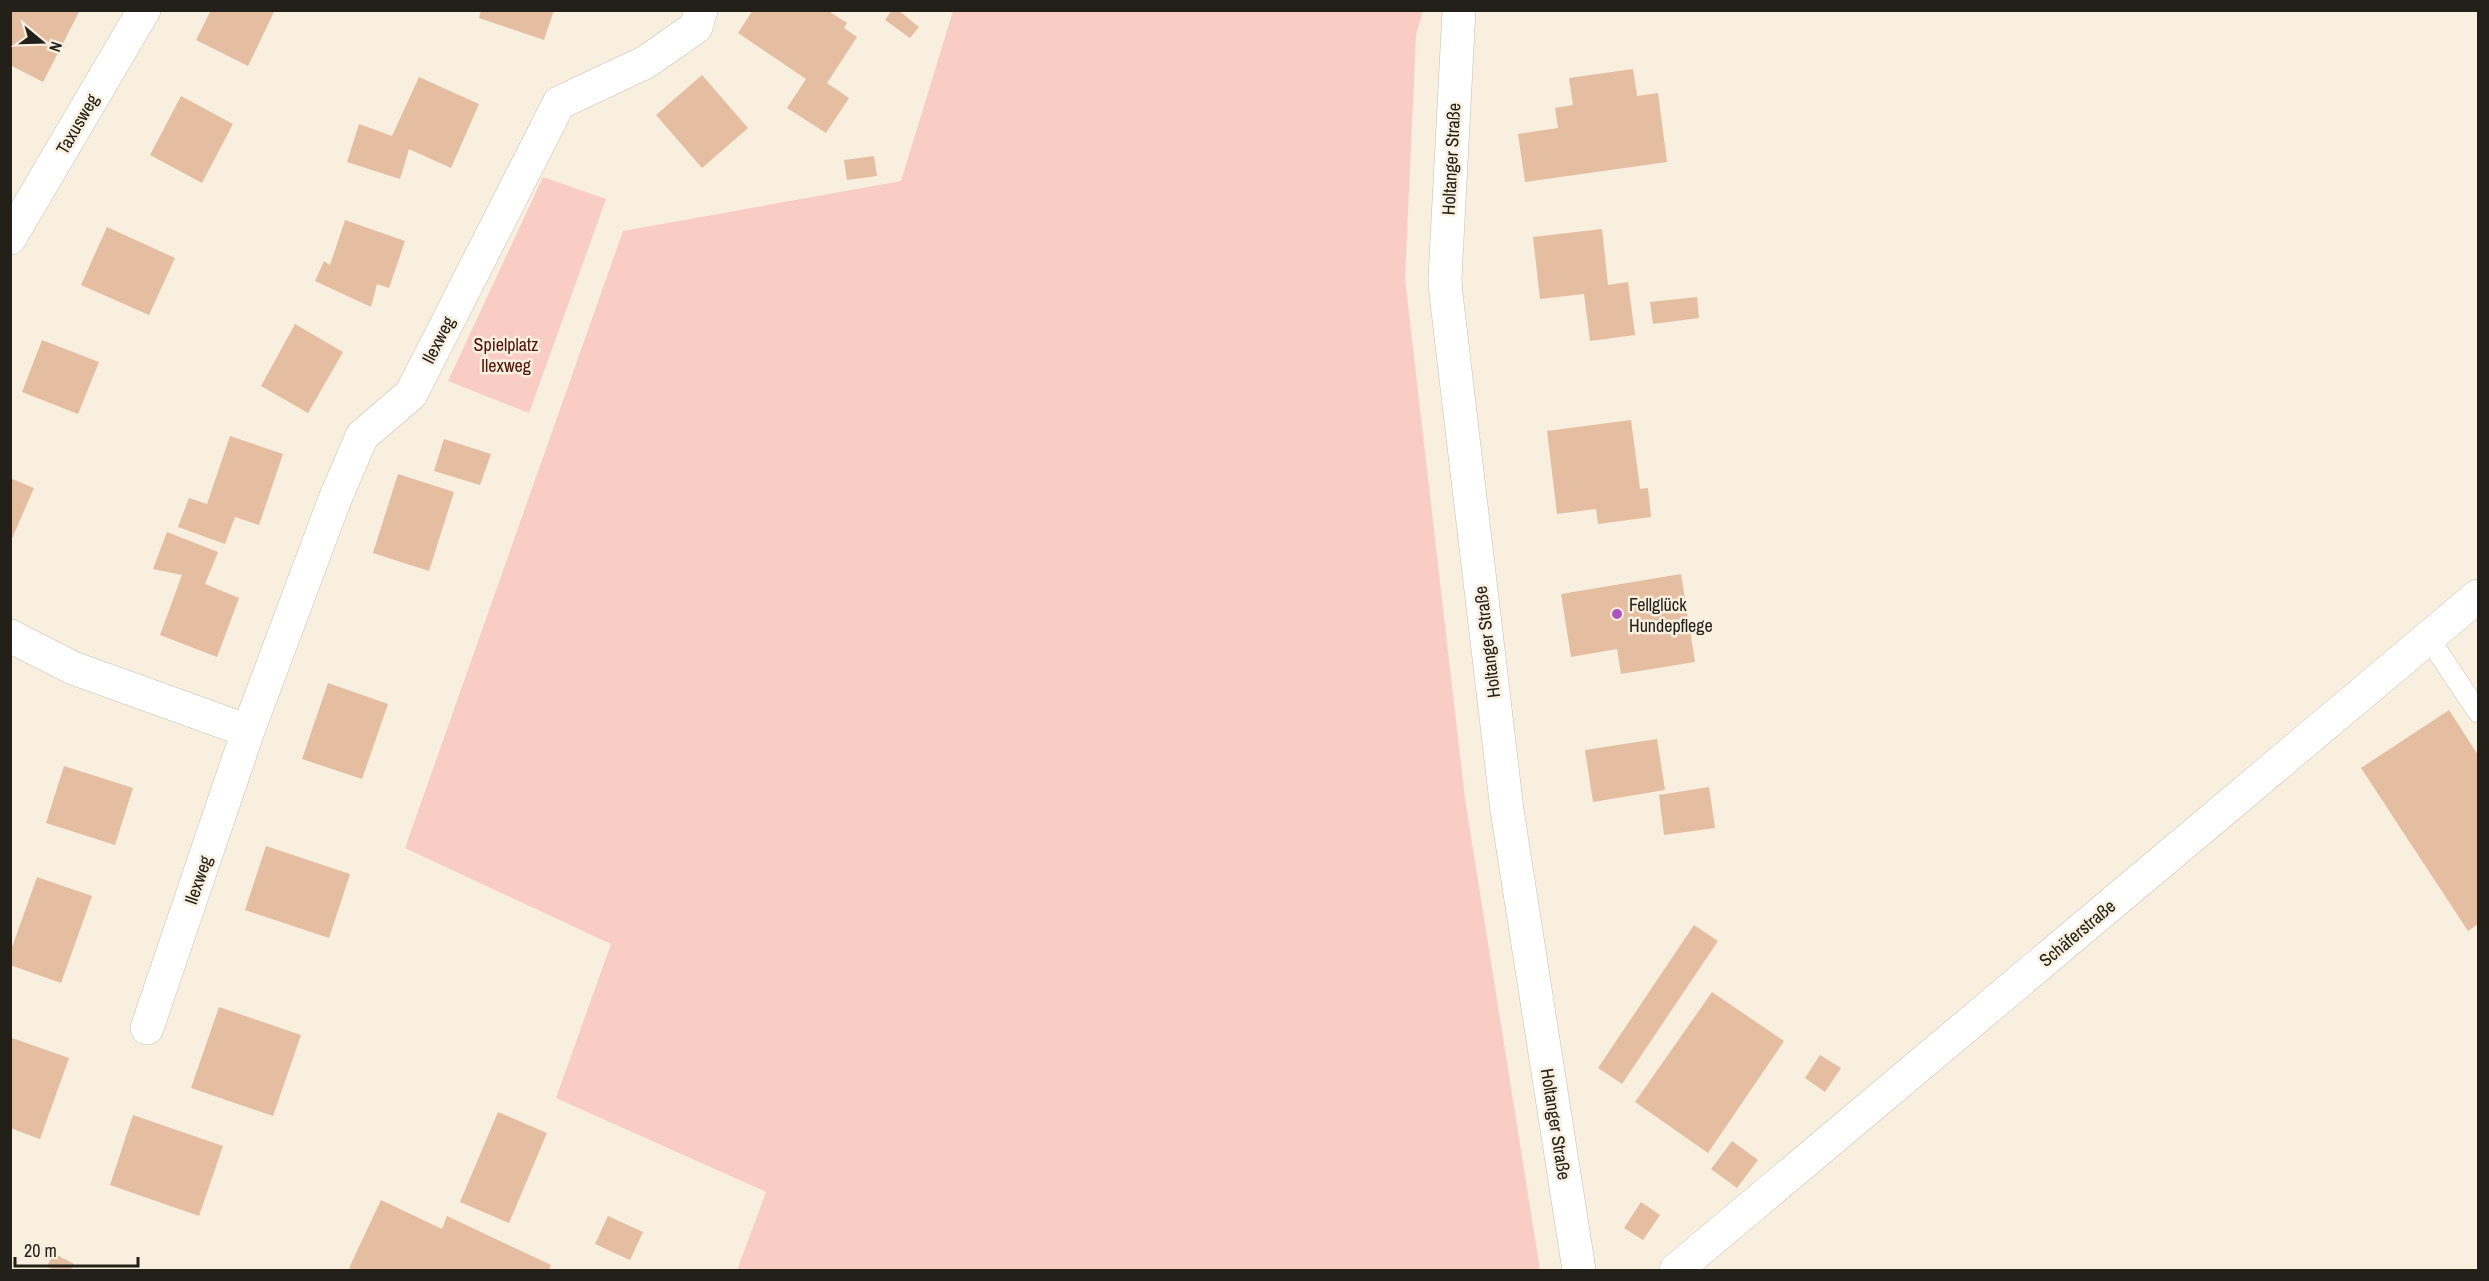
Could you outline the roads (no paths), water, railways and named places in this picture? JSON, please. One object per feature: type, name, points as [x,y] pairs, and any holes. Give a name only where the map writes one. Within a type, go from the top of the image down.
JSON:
[{"type":"street","name":"Taxusweg","points":[[10,238],[144,10]]},
{"type":"street","name":"Ilexweg","points":[[147,1029],[248,731],[335,499],[362,436],[411,394],[559,103],[646,62],[696,27],[701,10]]},
{"type":"street","name":"Holtanger Straße","points":[[1459,10],[1446,294],[1507,810],[1579,1270]]},
{"type":"street","name":"Schäferstraße","points":[[1676,1270],[2478,596]]},
{"type":"street","points":[[10,636],[73,668],[248,731]]},
{"type":"lane","points":[[2428,637],[2478,712]]},
{"type":"place","name":"Fellglück Hundepflege","points":[[1617,614]]},
{"type":"park label","name":"Spielplatz Ilexweg","points":[[506,354]]}]
